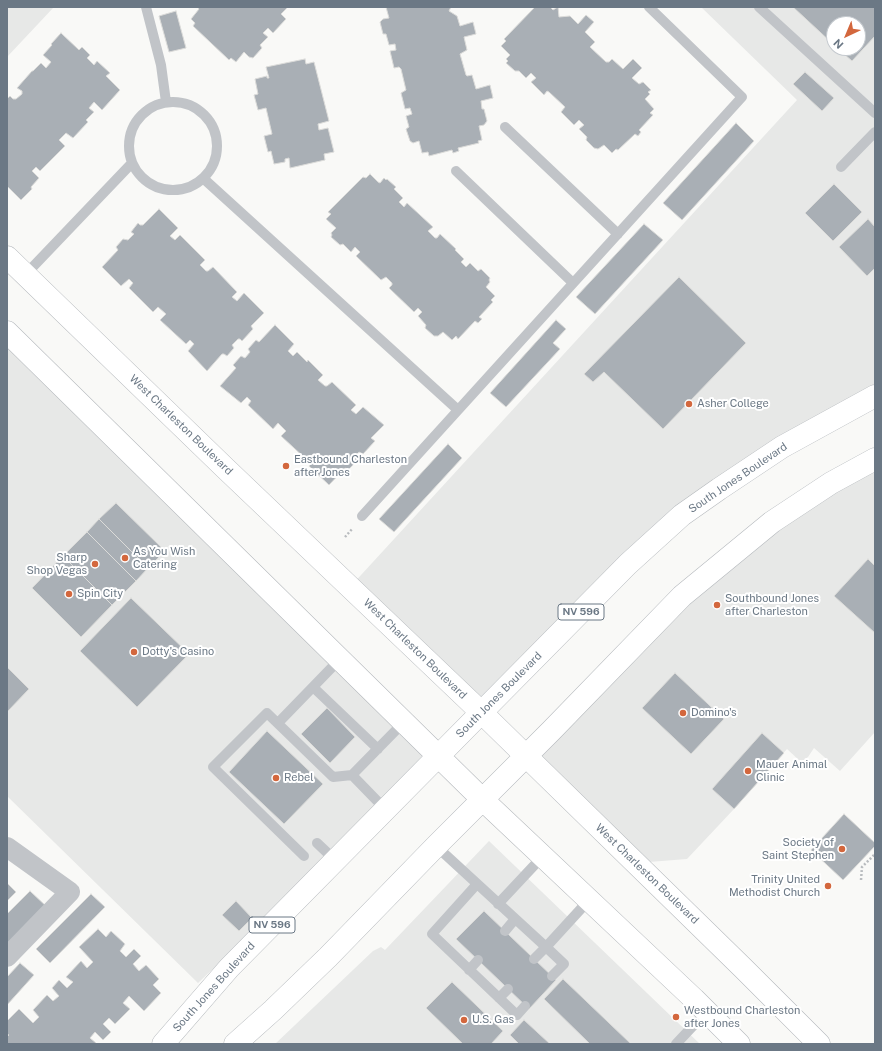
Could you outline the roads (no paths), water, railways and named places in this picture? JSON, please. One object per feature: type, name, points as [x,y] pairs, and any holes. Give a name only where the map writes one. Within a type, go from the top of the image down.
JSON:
[{"type":"main road","name":"West Charleston Boulevard","points":[[7,257],[225,468],[482,713],[819,1044]]},
{"type":"main road","points":[[7,332],[483,800],[707,1011],[739,1044]]},
{"type":"main road","name":"South Jones Boulevard","points":[[163,1044],[229,968],[628,564],[682,515],[719,489],[782,447],[875,396]]},
{"type":"main road","points":[[235,1044],[290,994],[526,757],[682,596],[772,522],[831,483],[875,459]]},
{"type":"street","points":[[7,847],[70,892],[7,957]]},
{"type":"lane","points":[[146,7],[161,65],[166,102]]},
{"type":"lane","points":[[362,516],[742,97],[649,7]]},
{"type":"lane","points":[[759,7],[875,113]]},
{"type":"lane","points":[[166,102],[180,103],[193,107],[204,114],[212,126],[217,139],[217,154],[213,167],[204,179],[192,187],[178,191],[164,190],[150,185],[140,175],[132,163],[129,150],[130,137],[135,124],[143,114],[154,106],[166,102]]},
{"type":"lane","points":[[505,127],[618,234]]},
{"type":"lane","points":[[841,166],[875,132]]},
{"type":"lane","points":[[26,274],[132,163]]},
{"type":"lane","points":[[456,171],[573,284]]},
{"type":"lane","points":[[204,179],[458,410]]},
{"type":"lane","points":[[278,724],[340,659]]},
{"type":"lane","points":[[313,686],[378,749]]},
{"type":"lane","points":[[304,856],[213,767],[267,713],[333,777],[352,775],[404,722]]},
{"type":"lane","points":[[352,775],[385,809]]},
{"type":"lane","points":[[317,843],[336,861]]},
{"type":"lane","points":[[436,846],[564,964],[552,976]]},
{"type":"lane","points":[[498,904],[542,857]]},
{"type":"lane","points":[[477,884],[432,934],[516,1015],[525,1006]]},
{"type":"lane","points":[[534,959],[589,900]]},
{"type":"lane","points":[[505,931],[515,919]]},
{"type":"lane","points":[[469,970],[478,960]]},
{"type":"lane","points":[[499,998],[508,989]]},
{"type":"lane","points":[[676,1044],[707,1011]]},
{"type":"place","name":"Asher College","points":[[689,404]]},
{"type":"place","name":"Eastbound Charleston after Jones","points":[[286,466]]},
{"type":"place","name":"As You Wish Catering","points":[[125,558]]},
{"type":"place","name":"Sharp Shop Vegas","points":[[95,564]]},
{"type":"place","name":"Spin City","points":[[69,594]]},
{"type":"place","name":"Southbound Jones after Charleston","points":[[717,605]]},
{"type":"place","name":"Dotty's Casino","points":[[134,652]]},
{"type":"place","name":"Domino's","points":[[683,713]]},
{"type":"place","name":"Mauer Animal Clinic","points":[[748,771]]},
{"type":"place","name":"Rebel","points":[[276,778]]},
{"type":"place","name":"Society of Saint Stephen","points":[[842,849]]},
{"type":"place","name":"Trinity United Methodist Church","points":[[828,886]]},
{"type":"place","name":"Westbound Charleston after Jones","points":[[676,1017]]},
{"type":"place","name":"U.S. Gas","points":[[464,1020]]}]
